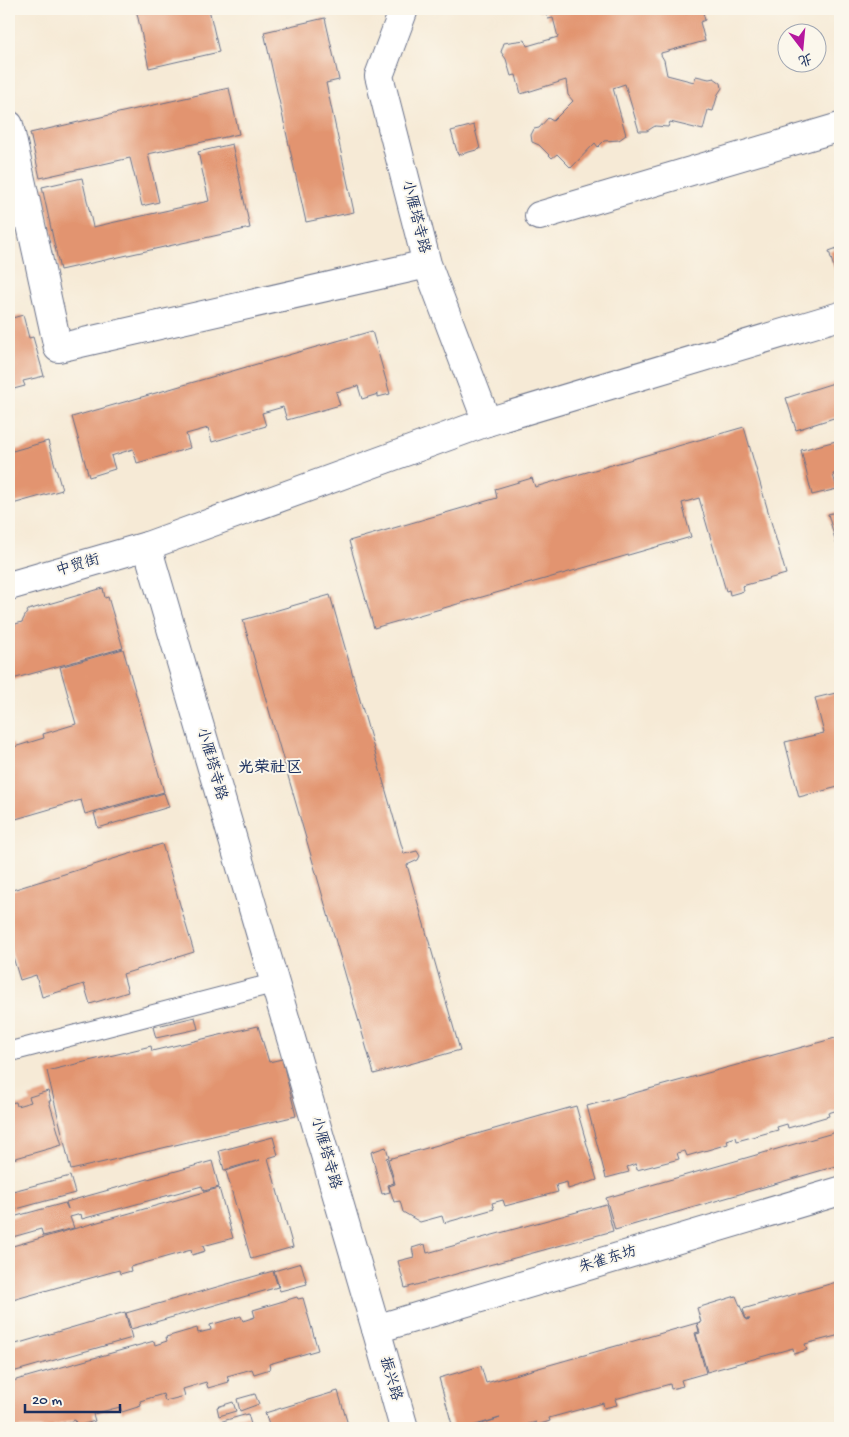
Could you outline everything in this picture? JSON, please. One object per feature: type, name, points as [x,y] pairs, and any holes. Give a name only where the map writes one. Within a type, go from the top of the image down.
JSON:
[{"type":"street","name":"小雁塔寺路","points":[[404,9],[379,76],[428,264],[487,422]]},
{"type":"street","points":[[539,216],[840,128]]},
{"type":"street","points":[[10,133],[19,218],[58,348],[428,264]]},
{"type":"street","points":[[147,546],[487,422],[840,316]]},
{"type":"street","name":"小雁塔寺路","points":[[147,546],[376,1329]]},
{"type":"street","name":"中贸街","points":[[9,586],[147,546]]},
{"type":"street","name":"朱雀东坊","points":[[376,1329],[840,1191]]},
{"type":"street","name":"振兴路","points":[[376,1329],[404,1428]]},
{"type":"lane","points":[[9,1052],[275,983]]},
{"type":"building","points":[[136,9],[209,9],[219,52],[149,68]]},
{"type":"building","points":[[538,9],[643,9],[644,12],[656,9],[702,9],[705,20],[700,22],[705,41],[661,53],[661,55],[667,75],[694,82],[696,76],[709,79],[714,78],[721,83],[722,88],[718,94],[713,111],[708,110],[703,130],[670,122],[668,127],[655,126],[647,131],[639,131],[625,84],[613,88],[626,135],[619,140],[604,141],[598,147],[595,143],[571,168],[557,154],[552,158],[539,145],[532,142],[531,135],[534,129],[539,128],[548,118],[553,121],[573,101],[568,95],[566,80],[521,94],[516,75],[511,76],[506,59],[501,52],[504,43],[525,40],[527,46],[558,37],[553,18],[548,19],[545,10],[539,12]]},
{"type":"building","points":[[325,18],[339,80],[326,83],[354,212],[306,222],[264,32]]},
{"type":"building","points":[[229,88],[239,134],[148,154],[159,202],[142,206],[130,158],[40,178],[30,133]]},
{"type":"building","points":[[474,125],[480,149],[458,155],[451,131]]},
{"type":"building","points":[[232,144],[250,228],[60,270],[42,187],[82,178],[93,227],[209,201],[198,152]]},
{"type":"building","points":[[840,247],[840,274],[836,275],[829,251]]},
{"type":"building","points":[[23,315],[29,338],[33,337],[44,376],[23,381],[25,386],[10,390],[9,319]]},
{"type":"building","points":[[372,331],[390,394],[378,397],[378,394],[362,399],[358,386],[336,392],[340,405],[287,420],[283,407],[262,413],[266,426],[212,442],[208,428],[186,434],[190,448],[137,463],[133,449],[111,456],[115,469],[89,477],[72,417]]},
{"type":"building","points":[[840,381],[840,416],[796,430],[786,398]]},
{"type":"building","points":[[744,427],[786,574],[742,586],[744,591],[730,595],[729,590],[726,591],[699,498],[682,503],[691,537],[374,628],[349,541],[497,498],[495,489],[532,478],[535,487]]},
{"type":"building","points":[[840,440],[840,472],[833,474],[837,489],[812,495],[801,450]]},
{"type":"building","points":[[48,441],[62,490],[9,505],[9,452]]},
{"type":"building","points":[[840,511],[840,557],[828,514]]},
{"type":"building","points":[[103,588],[105,598],[108,597],[123,648],[9,680],[9,626],[22,622],[28,610]]},
{"type":"building","points":[[330,595],[404,854],[417,851],[420,856],[418,860],[407,865],[460,1050],[374,1074],[243,620]]},
{"type":"building","points":[[123,649],[164,792],[85,814],[81,800],[9,821],[9,744],[13,743],[14,747],[44,738],[43,734],[76,724],[60,667]]},
{"type":"building","points":[[840,692],[840,793],[838,787],[799,797],[785,742],[824,733],[815,698]]},
{"type":"building","points":[[164,793],[169,807],[98,828],[94,813]]},
{"type":"building","points":[[162,844],[194,952],[123,974],[128,992],[90,1004],[84,984],[42,997],[36,975],[20,980],[9,944],[9,891]]},
{"type":"building","points":[[195,1017],[198,1029],[156,1038],[153,1027]]},
{"type":"building","points":[[258,1026],[269,1062],[282,1059],[296,1116],[71,1170],[47,1071],[151,1046],[152,1051]]},
{"type":"building","points":[[839,1037],[840,1113],[838,1110],[828,1113],[829,1116],[788,1128],[787,1124],[777,1127],[778,1130],[737,1141],[736,1137],[727,1140],[728,1144],[687,1156],[685,1151],[677,1153],[679,1159],[637,1170],[636,1164],[627,1167],[629,1172],[606,1178],[587,1106]]},
{"type":"building","points":[[48,1091],[51,1101],[49,1101],[62,1145],[9,1160],[9,1103],[16,1102],[17,1106],[31,1102],[29,1097]]},
{"type":"building","points":[[576,1106],[597,1180],[568,1189],[567,1182],[556,1185],[558,1192],[505,1206],[503,1200],[492,1203],[494,1209],[444,1223],[442,1216],[420,1222],[403,1212],[400,1201],[394,1202],[389,1186],[395,1184],[388,1159]]},
{"type":"building","points":[[840,1131],[840,1165],[615,1230],[606,1198]]},
{"type":"building","points":[[273,1137],[278,1155],[268,1158],[293,1247],[251,1259],[226,1171],[260,1160],[224,1170],[219,1151]]},
{"type":"building","points":[[386,1147],[389,1157],[386,1158],[394,1183],[388,1185],[390,1192],[382,1194],[371,1152]]},
{"type":"building","points":[[212,1161],[219,1187],[204,1191],[202,1186],[82,1219],[81,1214],[70,1217],[74,1228],[43,1236],[41,1229],[9,1238],[9,1218],[65,1203],[68,1209],[66,1202]]},
{"type":"building","points":[[70,1176],[75,1193],[9,1211],[9,1192]]},
{"type":"building","points":[[219,1188],[233,1238],[203,1246],[205,1251],[192,1255],[191,1250],[130,1267],[131,1271],[120,1274],[119,1270],[9,1301],[9,1247]]},
{"type":"building","points":[[606,1204],[613,1231],[405,1288],[398,1261],[414,1257],[412,1248],[425,1244],[427,1253]]},
{"type":"building","points":[[301,1263],[307,1284],[280,1291],[274,1271]]},
{"type":"building","points":[[273,1271],[278,1287],[131,1329],[126,1313]]},
{"type":"building","points":[[840,1281],[840,1335],[805,1344],[807,1350],[794,1354],[793,1348],[707,1372],[696,1334],[700,1333],[697,1323],[701,1322],[697,1308],[736,1296],[746,1320],[750,1319],[746,1319],[743,1309]]},
{"type":"building","points":[[297,1297],[298,1299],[303,1298],[318,1350],[269,1364],[270,1369],[254,1374],[252,1369],[227,1376],[229,1382],[208,1388],[206,1382],[183,1389],[185,1396],[165,1401],[163,1394],[140,1401],[141,1406],[122,1412],[120,1407],[93,1414],[95,1421],[77,1426],[75,1420],[53,1426],[53,1428],[9,1428],[9,1382],[154,1341],[155,1345],[167,1341],[166,1337],[197,1328],[198,1333],[211,1330],[210,1325],[241,1316],[243,1321],[255,1317],[253,1310]]},
{"type":"building","points":[[125,1312],[132,1338],[9,1373],[9,1346]]},
{"type":"building","points":[[697,1323],[699,1332],[695,1333],[706,1373],[681,1380],[683,1386],[671,1389],[670,1384],[615,1399],[617,1405],[604,1408],[603,1403],[549,1418],[550,1421],[537,1425],[536,1422],[514,1428],[470,1428],[500,1418],[465,1428],[453,1428],[439,1378],[481,1366],[486,1383]]},
{"type":"building","points":[[338,1391],[349,1428],[270,1428],[265,1413]]},
{"type":"building","points":[[255,1394],[259,1404],[240,1411],[237,1399]]},
{"type":"building","points":[[233,1402],[236,1411],[219,1416],[217,1407]]},
{"type":"building","points":[[248,1414],[252,1428],[209,1428],[208,1425]]},
{"type":"district","name":"光荣社区","points":[[270,769]]}]
